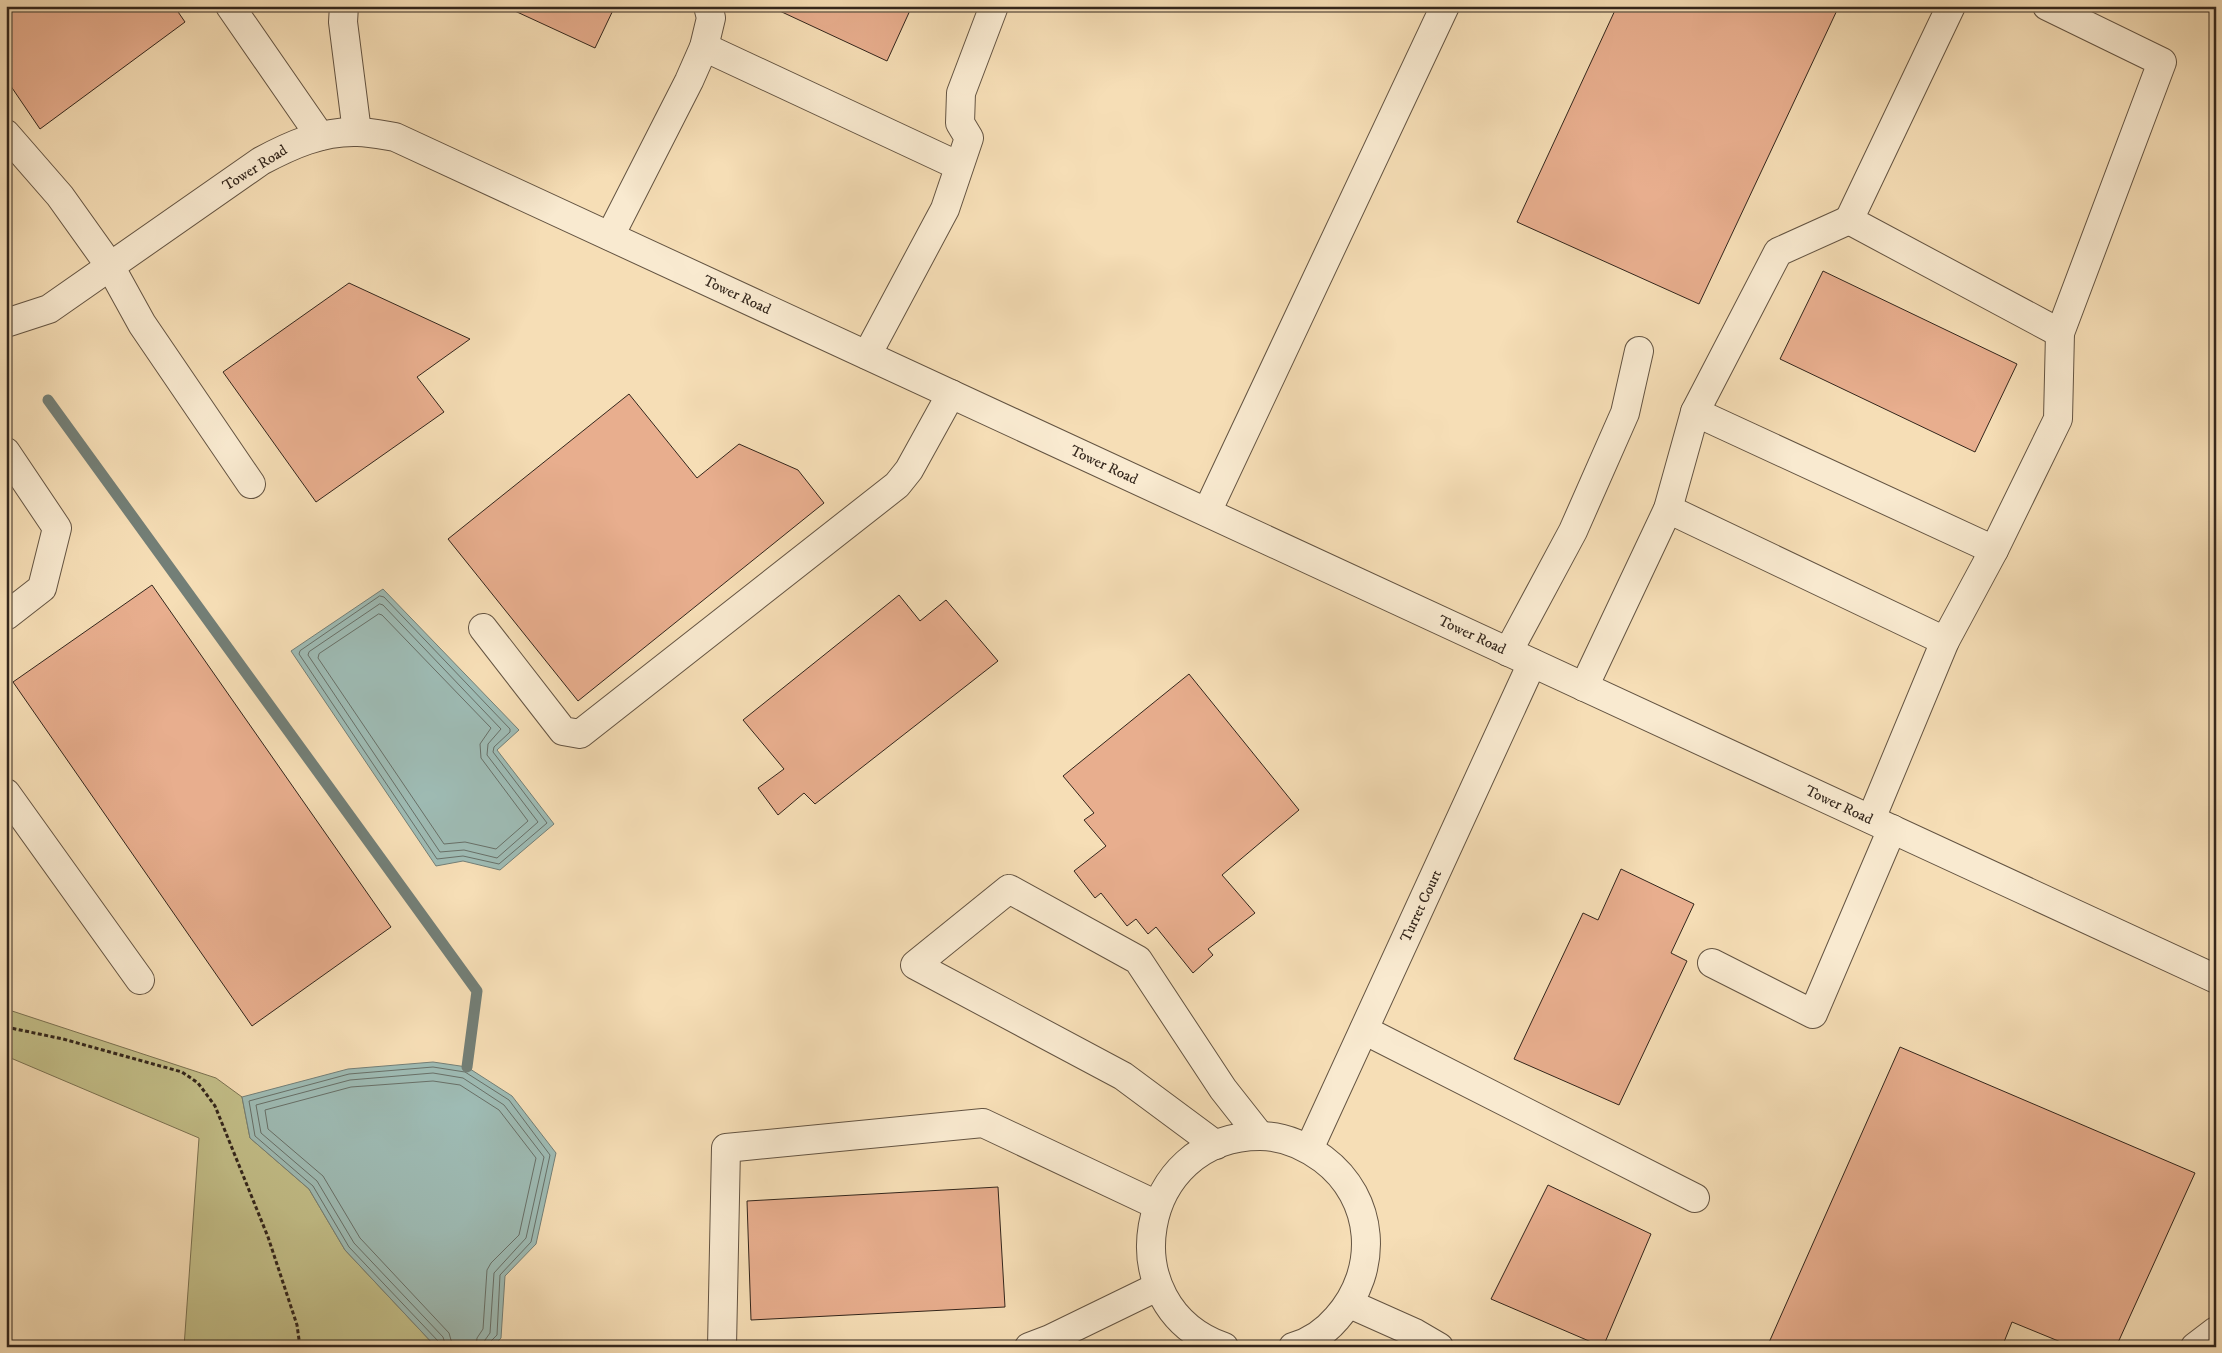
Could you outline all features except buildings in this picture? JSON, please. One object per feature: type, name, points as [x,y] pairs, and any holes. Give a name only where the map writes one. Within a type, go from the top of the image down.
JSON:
[{"type":"street","points":[[230,6],[320,136]]},
{"type":"street","points":[[344,6],[342,22],[357,132]]},
{"type":"street","points":[[610,236],[689,81],[704,47],[711,18],[708,6]]},
{"type":"street","points":[[867,355],[945,209],[969,138],[960,122],[960,93],[994,6]]},
{"type":"street","points":[[1207,512],[1445,6]]},
{"type":"street","points":[[1584,687],[1668,509],[1695,412],[1778,252],[1849,220],[1952,6]]},
{"type":"street","points":[[1712,963],[1813,1014],[1945,642],[1994,550],[2058,419],[2060,333],[2162,62],[2047,6]]},
{"type":"street","points":[[704,47],[959,166]]},
{"type":"street","name":"Tower Road","points":[[6,323],[48,309],[261,161],[288,146],[320,136],[357,132],[395,137],[2216,979]]},
{"type":"street","points":[[6,134],[60,196],[110,266],[142,324],[251,484]]},
{"type":"street","points":[[1849,220],[2060,333]]},
{"type":"street","name":"Turret Court","points":[[1309,1148],[1364,1030],[1572,531],[1625,413],[1639,351]]},
{"type":"street","points":[[483,628],[563,731],[580,734],[897,485],[909,470],[951,394]]},
{"type":"street","points":[[1695,412],[1994,550]]},
{"type":"street","points":[[6,452],[57,528],[42,588],[6,616]]},
{"type":"street","points":[[1668,509],[1945,642]]},
{"type":"street","points":[[6,793],[140,980]]},
{"type":"street","points":[[1216,1145],[1123,1076],[915,964],[1009,890],[1138,960],[1223,1089],[1260,1136]]},
{"type":"street","points":[[1364,1030],[1695,1198]]},
{"type":"street","points":[[722,1347],[726,1148],[983,1123],[1157,1205]]},
{"type":"street","points":[[1224,1347],[1180,1334],[1158,1286],[1150,1260],[1150,1232],[1157,1205],[1171,1180],[1191,1159],[1216,1145],[1237,1138],[1260,1136],[1286,1139],[1309,1148],[1338,1170],[1358,1200],[1367,1235],[1364,1271],[1350,1304],[1328,1328],[1301,1345],[1293,1347]]},
{"type":"street","points":[[1029,1347],[1050,1339],[1158,1286]]},
{"type":"street","points":[[1350,1304],[1415,1333],[1438,1347]]},
{"type":"street","points":[[2196,1347],[2216,1331]]},
{"type":"path","points":[[6,1027],[63,1039],[182,1072],[198,1083],[214,1106],[268,1238],[297,1324],[300,1347]]},
{"type":"shaded area","points":[[6,1009],[216,1078],[242,1097],[250,1138],[309,1189],[345,1250],[436,1347],[184,1347],[199,1138],[6,1056]]},
{"type":"water","points":[[383,589],[519,730],[497,750],[554,824],[500,870],[463,861],[436,866],[291,651]]},
{"type":"water","points":[[433,1062],[467,1067],[512,1096],[556,1153],[536,1244],[505,1276],[501,1338],[493,1347],[436,1347],[345,1250],[309,1189],[250,1138],[242,1097],[348,1069]]},
{"type":"waterway","points":[[48,400],[477,991],[467,1067]]}]
